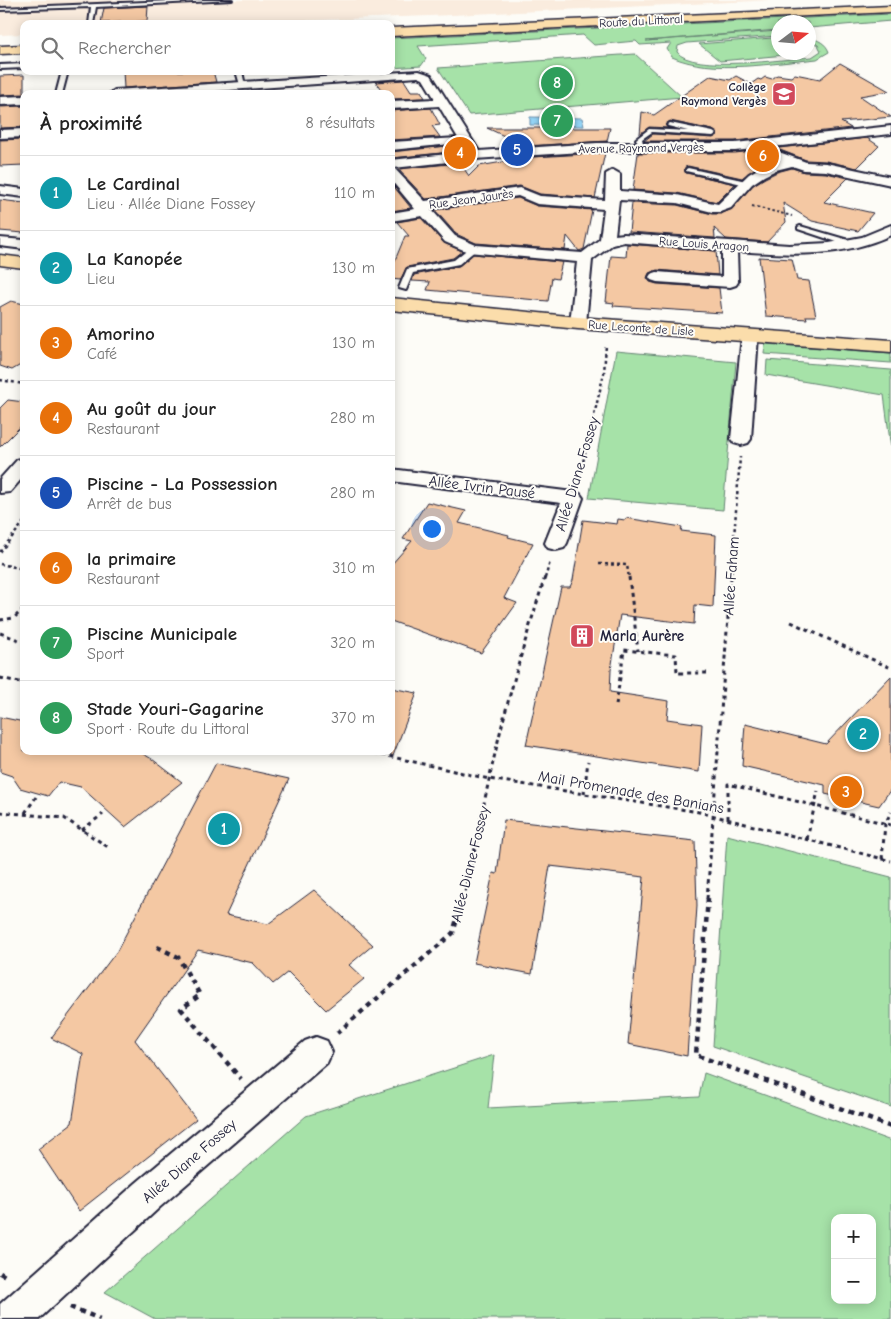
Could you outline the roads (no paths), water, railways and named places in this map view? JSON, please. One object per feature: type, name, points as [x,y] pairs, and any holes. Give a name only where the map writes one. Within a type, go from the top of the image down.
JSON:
[{"type":"main road","name":"Route du Littoral","points":[[395,24],[891,1]]},
{"type":"main road","name":"Route du Littoral","points":[[395,32],[891,11]]},
{"type":"main road","points":[[0,42],[20,41]]},
{"type":"main road","points":[[0,52],[20,50]]},
{"type":"main road","points":[[0,260],[20,262]]},
{"type":"main road","name":"Rue Leconte de Lisle","points":[[395,304],[578,323],[891,346]]},
{"type":"street","points":[[172,90],[419,74],[427,77],[475,155]]},
{"type":"street","points":[[0,101],[20,100]]},
{"type":"street","points":[[395,105],[443,102]]},
{"type":"street","name":"Avenue Raymond Vergès","points":[[395,164],[475,155],[596,147],[735,147],[891,130]]},
{"type":"street","points":[[0,134],[20,133]]},
{"type":"street","points":[[395,146],[467,140]]},
{"type":"street","points":[[764,144],[780,156],[793,162],[891,181]]},
{"type":"street","points":[[746,183],[772,165],[793,162]]},
{"type":"street","points":[[578,323],[585,258],[607,241],[613,174]]},
{"type":"street","name":"Rue Jean Jaurès","points":[[395,176],[450,238],[473,249],[585,258]]},
{"type":"street","name":"Rue Jean Jaurès","points":[[395,216],[422,208],[520,192],[537,200],[687,200],[711,208],[719,208],[730,201],[746,183]]},
{"type":"street","points":[[0,190],[20,192]]},
{"type":"street","name":"Rue Louis Aragon","points":[[607,241],[624,238],[789,250],[829,248],[852,244],[866,241],[891,229]]},
{"type":"street","points":[[0,242],[20,244]]},
{"type":"street","points":[[657,277],[730,282],[729,245]]},
{"type":"street","points":[[741,439],[750,336]]},
{"type":"street","points":[[2,488],[20,468]]},
{"type":"street","name":"Allée Ivrin Pausé","points":[[395,476],[573,498]]},
{"type":"street","name":"Allée Diane Fossey","points":[[556,543],[573,498]]},
{"type":"street","name":"Allée Diane Fossey","points":[[12,1319],[148,1195],[316,1052]]},
{"type":"lane","points":[[0,10],[230,0]]},
{"type":"lane","points":[[92,20],[94,6]]},
{"type":"lane","points":[[83,14],[93,13]]},
{"type":"lane","points":[[0,67],[20,66]]},
{"type":"lane","points":[[60,90],[64,75]]},
{"type":"lane","points":[[240,75],[243,85]]},
{"type":"lane","points":[[642,146],[638,140],[651,130],[713,134],[670,125]]},
{"type":"lane","points":[[688,170],[746,183]]},
{"type":"lane","points":[[800,228],[852,244]]},
{"type":"lane","points":[[404,288],[410,271],[456,262],[473,249]]},
{"type":"water","points":[[530,117],[582,118],[584,126],[530,125]]},
{"type":"place","name":"Stade Youri-Gagarine","points":[[557,83]]},
{"type":"place","name":"Collège Raymond Vergès","points":[[784,94]]},
{"type":"place","name":"Piscine Municipale","points":[[557,121]]},
{"type":"place","name":"Piscine - La Possession","points":[[517,150]]},
{"type":"place","name":"Au goût du jour","points":[[460,153]]},
{"type":"place","name":"la primaire","points":[[763,156]]},
{"type":"place","name":"Marla Aurère","points":[[582,636]]},
{"type":"place","name":"La Kanopée","points":[[863,734]]},
{"type":"place","name":"Amorino","points":[[846,792]]},
{"type":"place","name":"Le Cardinal","points":[[224,829]]}]
